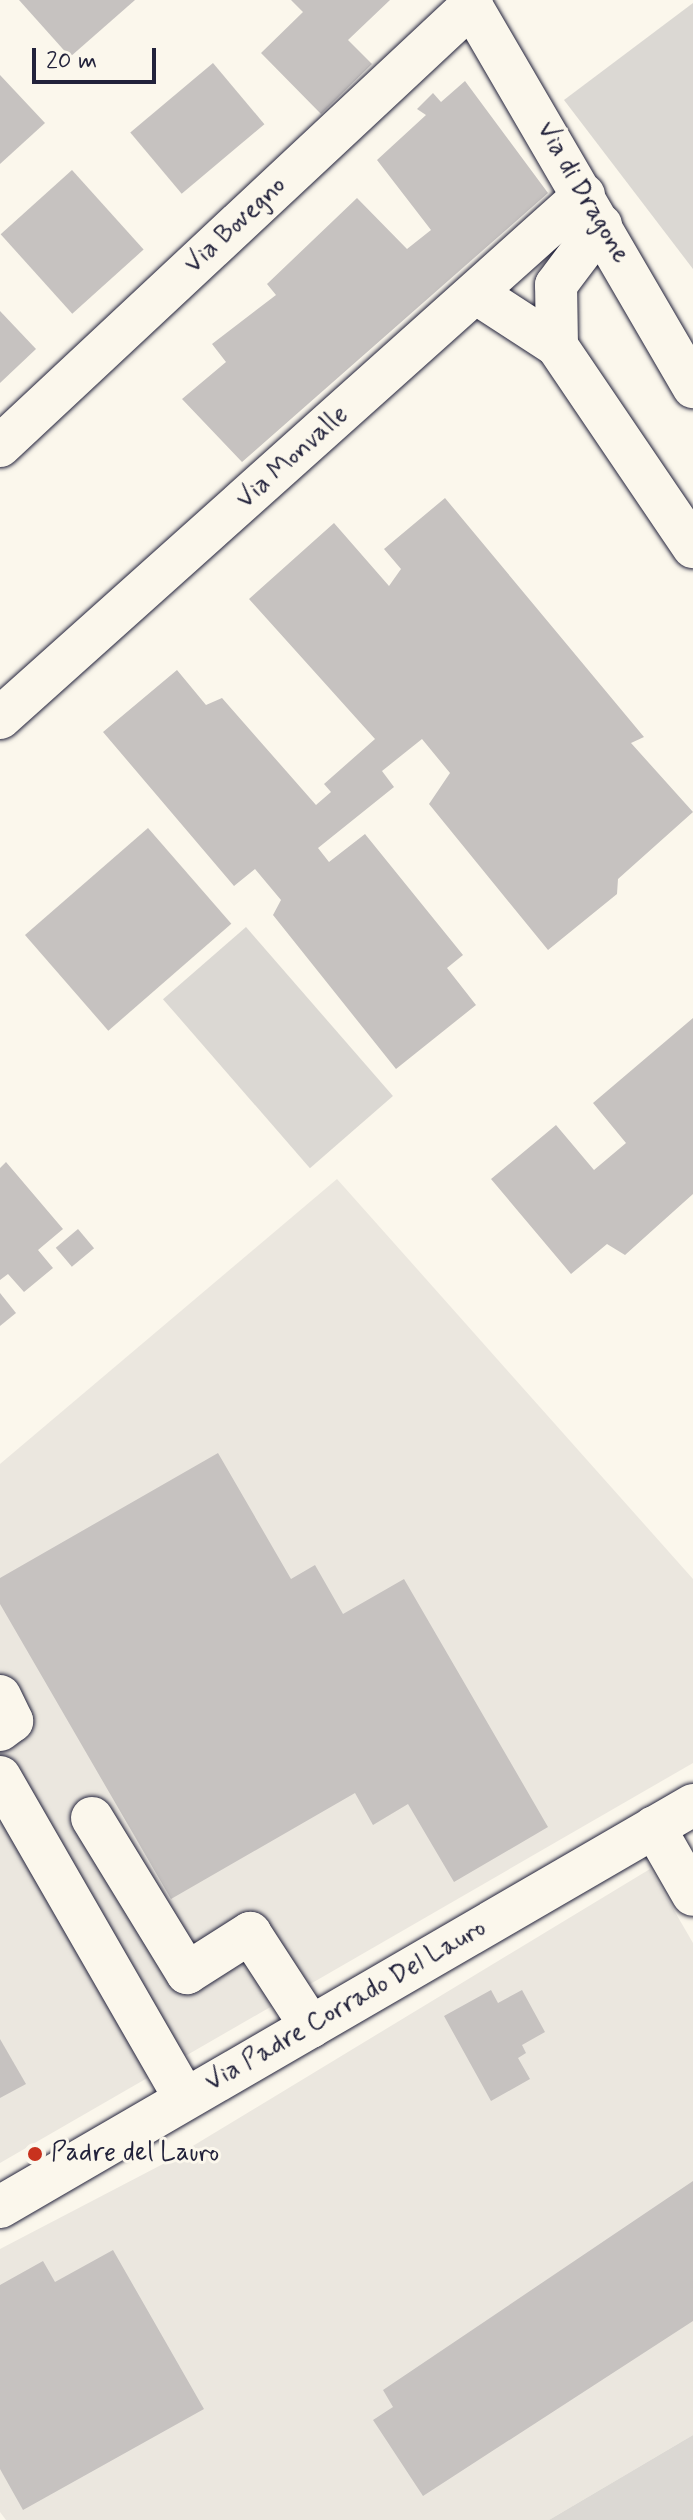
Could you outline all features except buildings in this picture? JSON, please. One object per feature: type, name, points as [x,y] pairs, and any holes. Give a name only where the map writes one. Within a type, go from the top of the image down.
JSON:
[{"type":"street","name":"Via di Dragone","points":[[470,3],[693,387]]},
{"type":"street","name":"Via Bovegno","points":[[0,446],[470,3]]},
{"type":"street","name":"Via Monvalle","points":[[0,718],[477,294],[592,210]]},
{"type":"street","points":[[557,346],[556,285],[592,210]]},
{"type":"street","points":[[477,294],[557,346],[693,547]]},
{"type":"street","points":[[0,1696],[12,1721],[0,1730]]},
{"type":"street","points":[[0,1777],[185,2099]]},
{"type":"street","name":"Via Padre Corrado Del Lauro","points":[[0,2207],[693,1805]]},
{"type":"street","points":[[92,1818],[187,1973],[250,1933],[311,2027]]},
{"type":"street","points":[[654,1827],[693,1895]]},
{"type":"shaded area","points":[[693,3],[693,269],[564,100]]},
{"type":"shaded area","points":[[246,927],[393,1096],[310,1168],[163,999]]},
{"type":"shaded area","points":[[337,1179],[693,1579],[693,1763],[0,2163],[0,1464]]},
{"type":"shaded area","points":[[650,1869],[693,1943],[693,2435],[549,2520],[6,2520],[0,2512],[0,2249],[163,2164]]},
{"type":"shaded area","points":[[693,2435],[693,2520],[549,2520]]},
{"type":"place","name":"Padre del Lauro","points":[[35,2154]]}]
